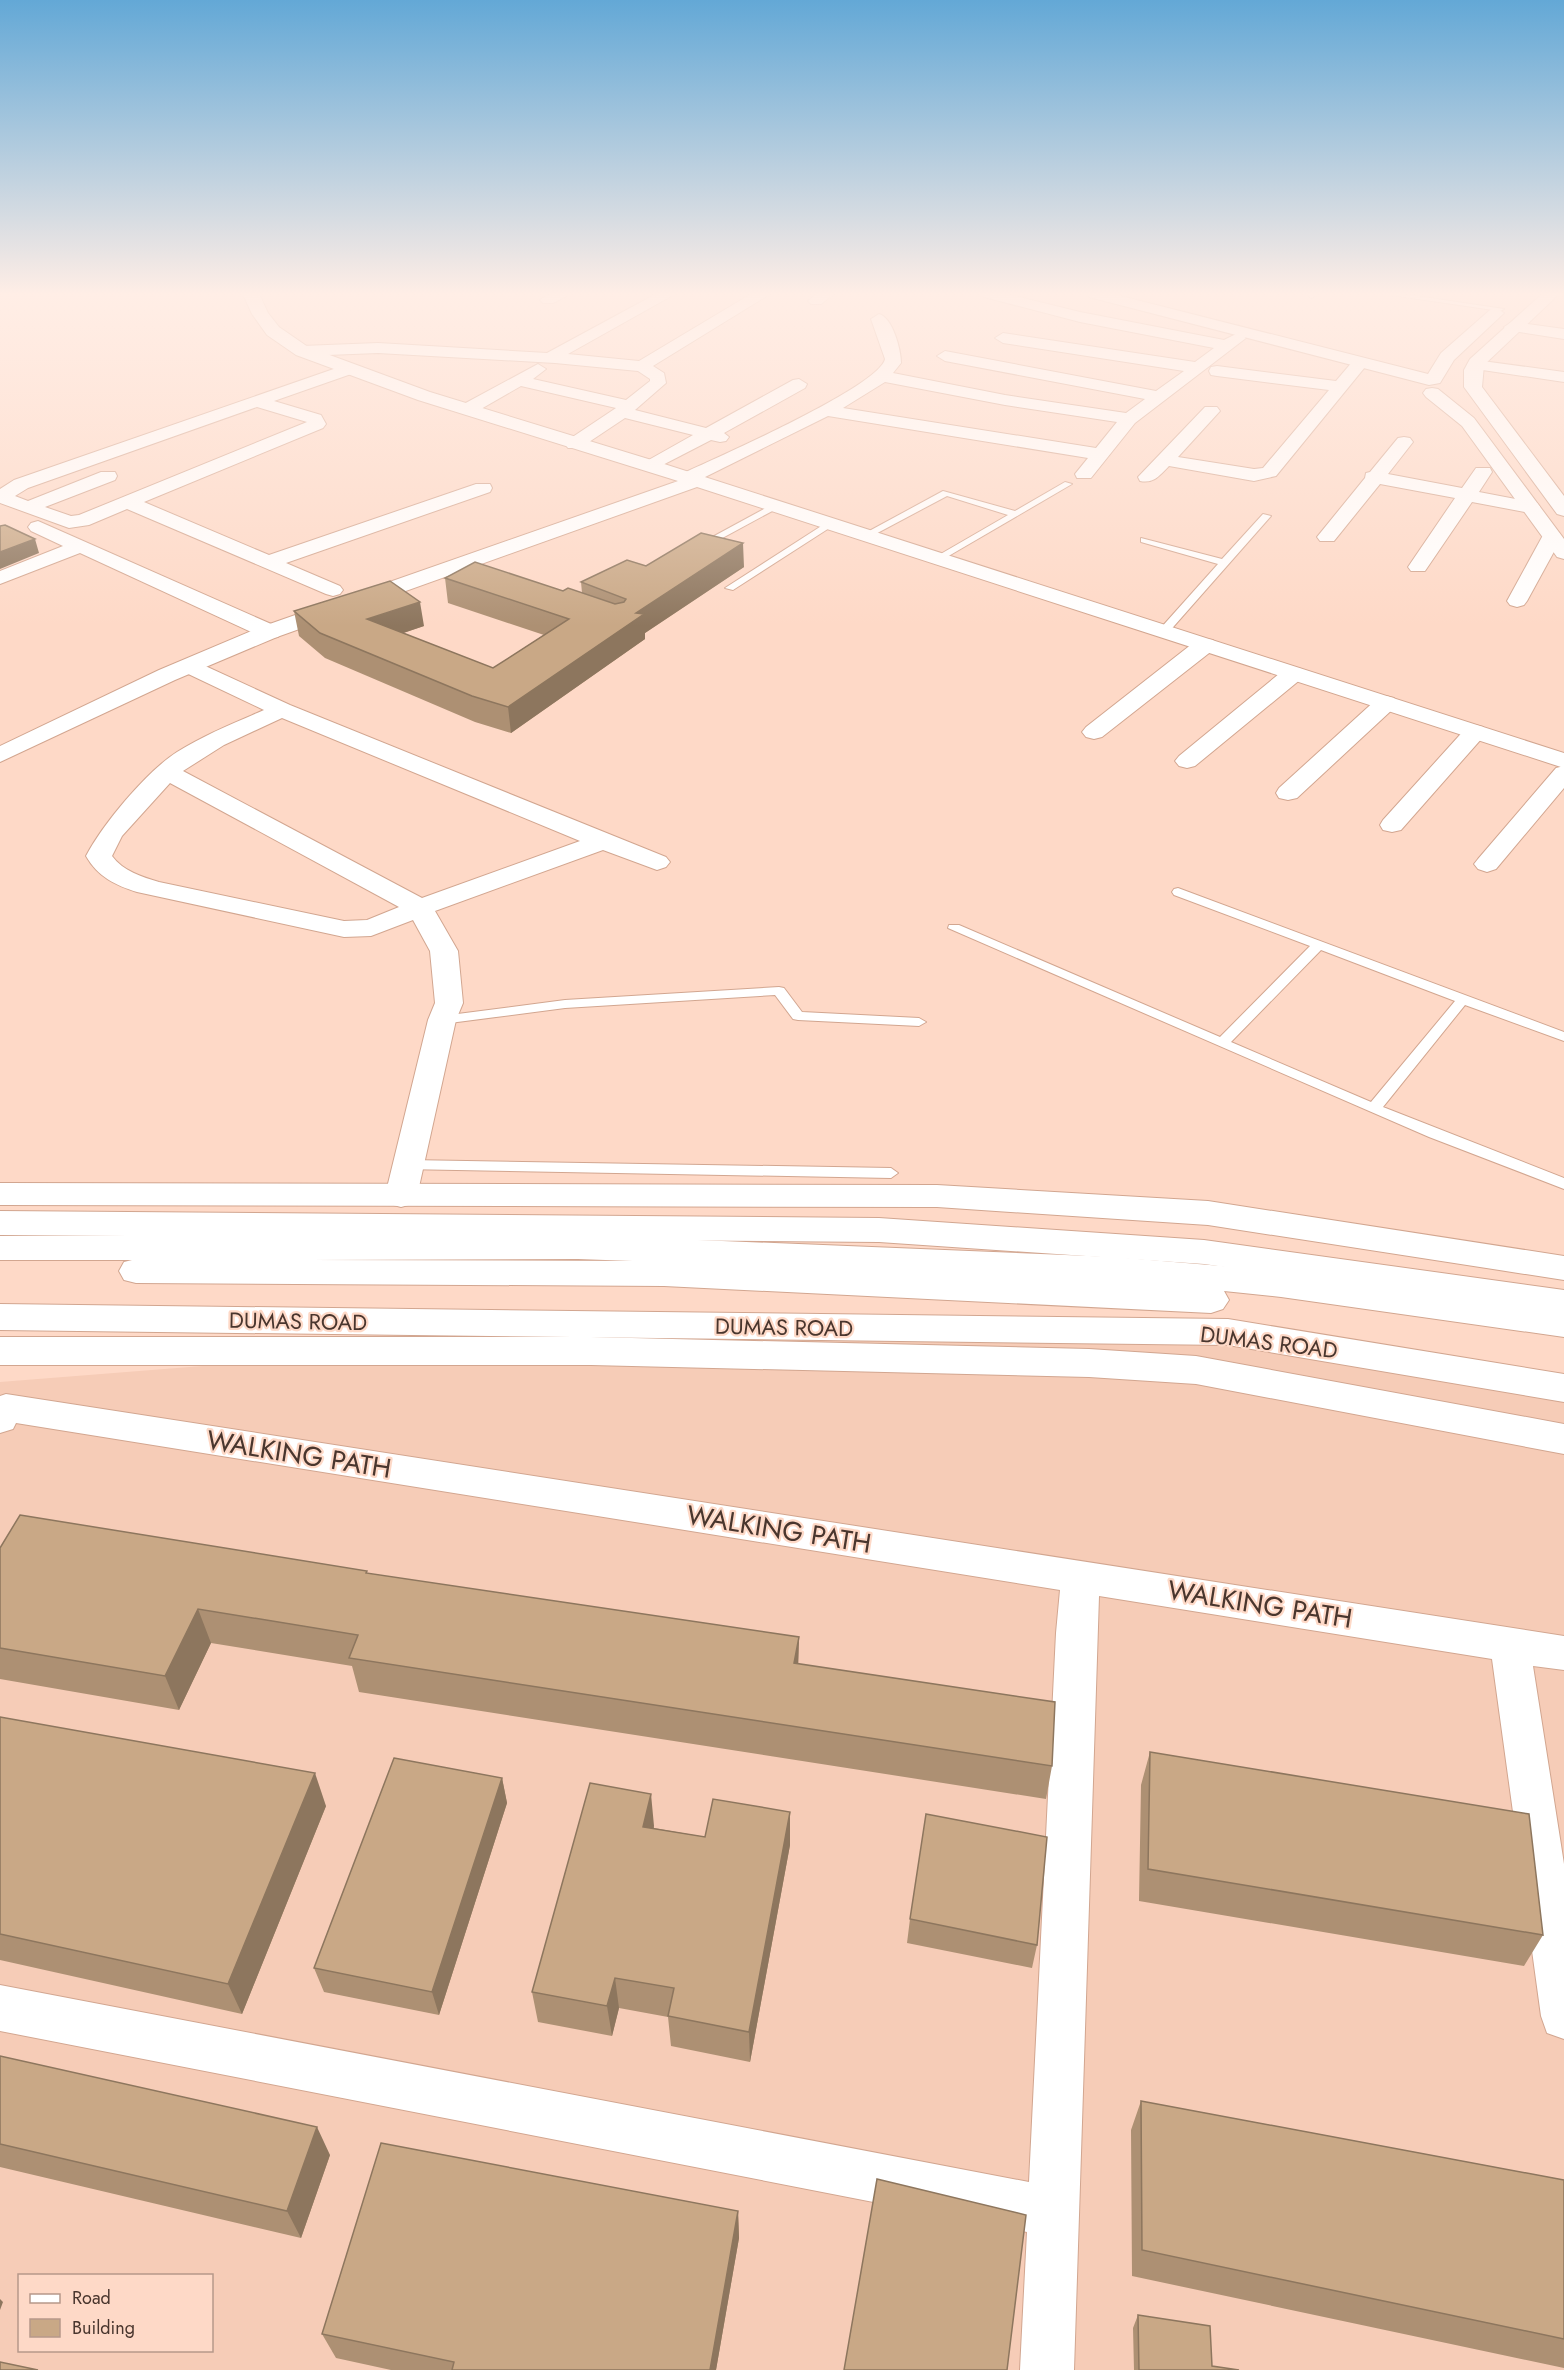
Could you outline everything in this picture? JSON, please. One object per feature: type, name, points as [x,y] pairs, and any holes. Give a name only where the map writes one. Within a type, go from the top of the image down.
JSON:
[{"type":"street","points":[[247,405],[21,484],[0,497],[25,519],[82,521],[317,424],[315,419],[269,405]]},
{"type":"street","points":[[455,405],[1564,760]]},
{"type":"street","points":[[468,409],[476,405]]},
{"type":"street","points":[[610,405],[755,447]]},
{"type":"street","points":[[574,444],[631,405]]},
{"type":"street","points":[[0,755],[190,666],[270,632],[465,570],[675,475],[709,434],[762,405]]},
{"type":"street","points":[[83,692],[244,618],[424,560],[755,447],[836,405]]},
{"type":"street","points":[[1035,405],[1129,419]]},
{"type":"street","points":[[1084,474],[1129,419],[1149,405]]},
{"type":"street","points":[[1165,460],[1254,475],[1269,472],[1325,405]]},
{"type":"street","points":[[1450,405],[1468,422],[1558,545],[1517,601]]},
{"type":"street","points":[[1486,405],[1564,509]]},
{"type":"street","points":[[227,430],[283,409]]},
{"type":"street","points":[[826,411],[1100,454]]},
{"type":"street","points":[[1147,477],[1211,411]]},
{"type":"street","points":[[1327,537],[1373,477],[1404,442]]},
{"type":"street","points":[[25,519],[128,468]]},
{"type":"street","points":[[1418,567],[1483,472]]},
{"type":"street","points":[[1373,477],[1530,507]]},
{"type":"street","points":[[269,562],[483,489]]},
{"type":"street","points":[[129,503],[333,590]]},
{"type":"street","points":[[0,510],[25,519],[244,618],[270,632]]},
{"type":"street","points":[[0,578],[81,546]]},
{"type":"street","points":[[1094,732],[1204,645]]},
{"type":"street","points":[[190,666],[282,710],[657,862]]},
{"type":"street","points":[[1187,761],[1293,674]]},
{"type":"street","points":[[1288,793],[1386,703]]},
{"type":"street","points":[[282,710],[216,740],[167,772],[107,839],[99,856],[104,867],[136,884],[154,889],[344,929],[371,928],[603,841]]},
{"type":"street","points":[[1392,825],[1475,732]]},
{"type":"street","points":[[167,772],[420,908],[444,951],[449,1003],[442,1020],[405,1180]]},
{"type":"street","points":[[1487,864],[1564,773]]},
{"type":"street","points":[[0,1194],[405,1180],[937,1196],[1208,1213],[1564,1268]]},
{"type":"street","points":[[0,1223],[879,1230],[1204,1252],[1564,1303]]},
{"type":"street","points":[[0,1248],[578,1247],[1102,1268],[1281,1284],[1564,1324]]},
{"type":"street","points":[[0,1270],[664,1274],[1130,1294],[1256,1304],[1564,1346]]},
{"type":"street","name":"DUMAS ROAD","points":[[0,1317],[1228,1332],[1564,1388]]},
{"type":"street","points":[[0,1351],[591,1351],[1089,1363],[1196,1370],[1564,1439]]},
{"type":"street","name":"WALKING PATH","points":[[0,1419],[6,1408],[1564,1653]]},
{"type":"street","points":[[1047,2370],[1076,1633],[1081,1576]]},
{"type":"street","points":[[1510,1643],[1564,2016]]},
{"type":"street","points":[[0,2008],[1054,2212]]},
{"type":"lane","points":[[937,559],[1068,484]]},
{"type":"lane","points":[[865,536],[946,493],[1016,514]]},
{"type":"lane","points":[[692,551],[773,507]]},
{"type":"lane","points":[[1163,632],[1266,516]]},
{"type":"lane","points":[[730,588],[829,525]]},
{"type":"lane","points":[[1144,540],[1224,563]]},
{"type":"lane","points":[[1178,892],[1564,1037]]},
{"type":"lane","points":[[954,928],[1374,1108],[1564,1184]]},
{"type":"lane","points":[[1222,1043],[1318,945]]},
{"type":"lane","points":[[442,1020],[565,1004],[779,991],[798,1016],[919,1022]]},
{"type":"lane","points":[[1374,1108],[1463,999]]},
{"type":"lane","points":[[405,1180],[891,1173]]},
{"type":"shaded area","points":[[743,1323],[1227,1343],[1564,1400],[1564,2370],[0,2370],[0,1382]]},
{"type":"building","points":[[5,525],[35,539],[0,552],[0,526]]},
{"type":"building","points":[[701,533],[743,543],[636,613],[644,614],[508,707],[472,696],[320,633],[294,611],[390,581],[420,602],[367,619],[493,668],[569,619],[445,578],[475,562],[563,591],[568,588],[615,604],[624,602],[626,599],[581,582],[627,560],[646,566]]},
{"type":"building","points":[[20,1515],[367,1571],[366,1573],[799,1637],[794,1663],[1055,1702],[1052,1766],[349,1658],[358,1635],[198,1609],[165,1676],[0,1648],[0,1548]]},
{"type":"building","points":[[0,1717],[315,1773],[228,1984],[0,1934]]},
{"type":"building","points":[[1150,1752],[1529,1814],[1543,1935],[1148,1869]]},
{"type":"building","points":[[394,1758],[502,1778],[432,1992],[314,1968]]},
{"type":"building","points":[[590,1783],[651,1794],[643,1827],[705,1837],[713,1799],[790,1812],[749,2032],[668,2016],[674,1988],[615,1978],[607,2006],[532,1992]]},
{"type":"building","points":[[926,1814],[1047,1837],[1037,1945],[910,1919]]},
{"type":"building","points":[[0,2056],[317,2127],[287,2211],[0,2144]]},
{"type":"building","points":[[1141,2101],[1564,2180],[1564,2339],[1142,2250]]},
{"type":"building","points":[[381,2143],[738,2211],[710,2370],[452,2370],[454,2362],[322,2334]]},
{"type":"building","points":[[877,2179],[1026,2215],[1007,2370],[844,2370]]},
{"type":"building","points":[[1138,2315],[1210,2326],[1212,2366],[1239,2370],[1139,2370]]},
{"type":"building","points":[[0,2362],[38,2370],[0,2370]]}]
